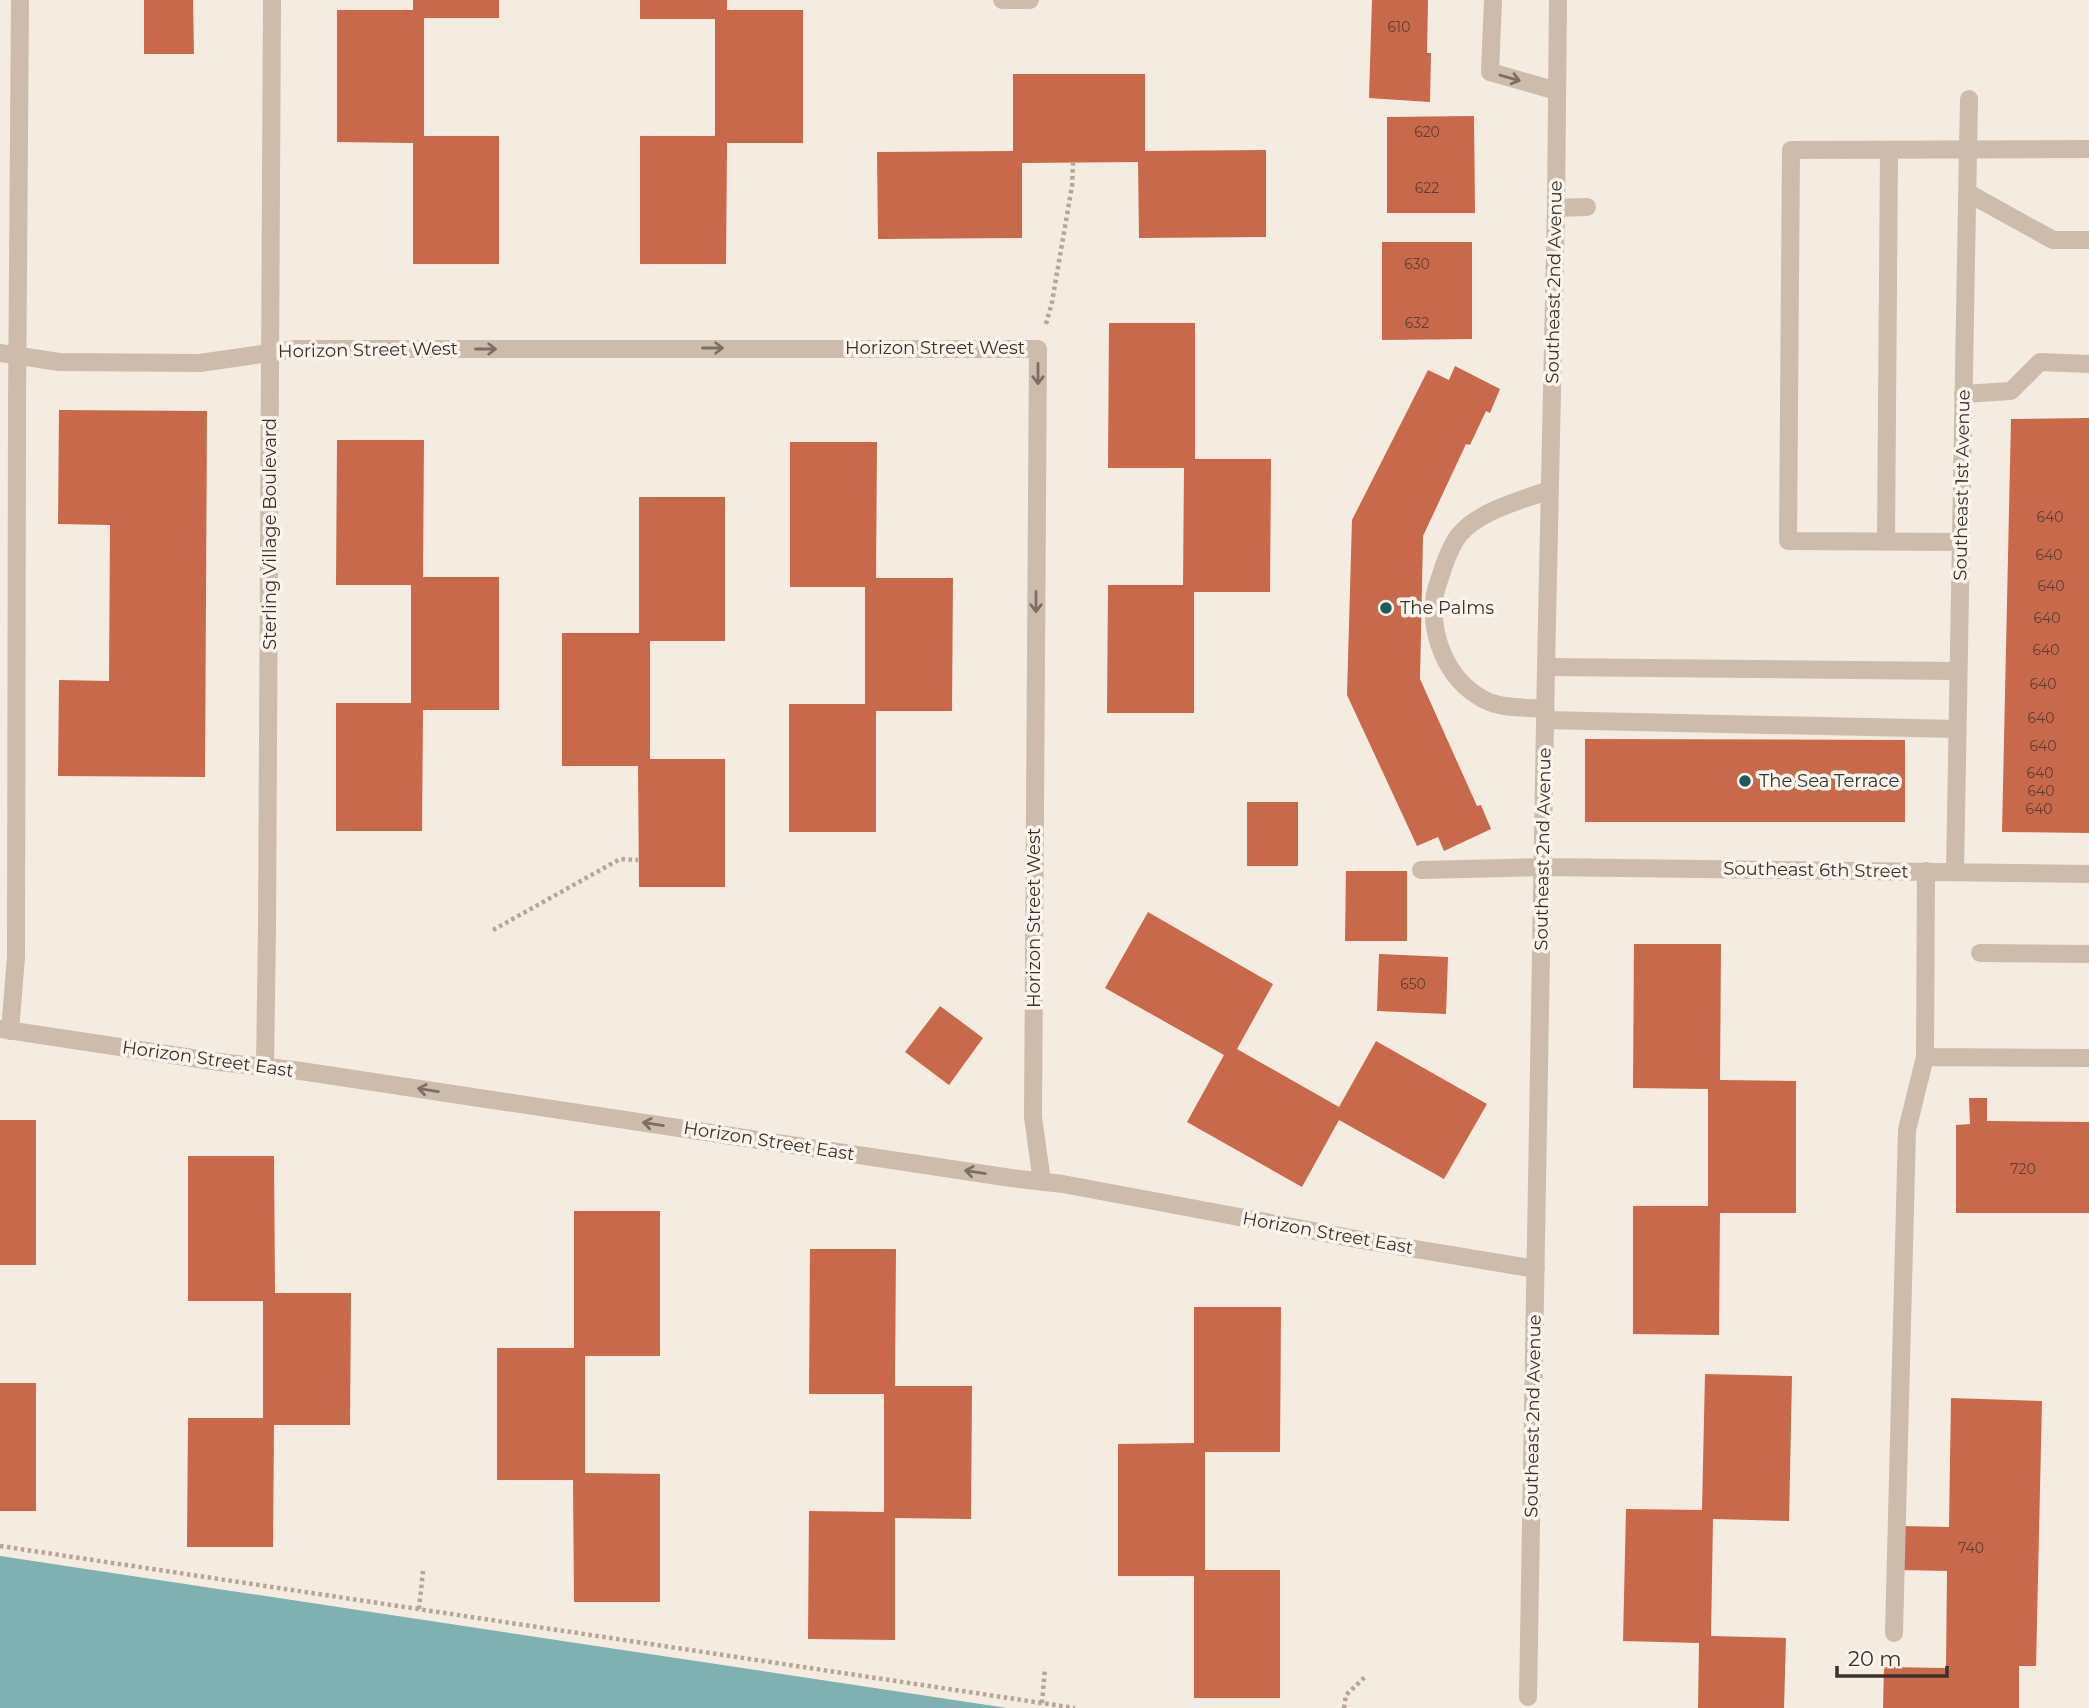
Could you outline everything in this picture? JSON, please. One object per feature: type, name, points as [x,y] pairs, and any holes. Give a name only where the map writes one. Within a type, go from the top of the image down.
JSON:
[{"type":"street","points":[[5,1030],[16,957],[8,355],[20,0]]},
{"type":"street","points":[[1002,0],[1030,0]]},
{"type":"street","points":[[1493,0],[1490,72],[1558,91]]},
{"type":"street","name":"Southeast 2nd Avenue","points":[[1528,1697],[1558,0]]},
{"type":"street","name":"Sterling Village Boulevard","points":[[265,1067],[271,352],[269,3]]},
{"type":"street","name":"Southeast 1st Avenue","points":[[1955,872],[1969,99]]},
{"type":"street","points":[[1961,542],[1788,541],[1791,149],[2089,149]]},
{"type":"street","points":[[1886,542],[1889,150]]},
{"type":"street","points":[[1968,193],[2053,240],[2089,240]]},
{"type":"street","points":[[1556,208],[1587,208]]},
{"type":"street","name":"Horizon Street West","points":[[8,355],[60,362],[200,363],[296,348],[1038,349],[1033,1117],[1042,1182]]},
{"type":"street","points":[[1964,394],[2011,391],[2040,362],[2089,364]]},
{"type":"street","points":[[1549,489],[1471,524],[1459,535],[1449,552],[1435,593],[1435,622],[1443,656],[1452,672],[1469,690],[1485,700],[1545,715],[1957,729]]},
{"type":"street","points":[[1546,667],[1957,671]]},
{"type":"street","name":"Southeast 6th Street","points":[[1421,870],[1543,867],[2089,874]]},
{"type":"street","points":[[1894,1633],[1907,1130],[1925,1056],[1926,871]]},
{"type":"street","points":[[1980,953],[2089,954]]},
{"type":"street","name":"Horizon Street East","points":[[5,1030],[1063,1184],[1367,1241],[1536,1269]]},
{"type":"street","points":[[1925,1056],[2089,1058]]},
{"type":"path","points":[[1052,302],[1073,186],[1073,163]]},
{"type":"path","points":[[493,930],[620,859],[638,860]]},
{"type":"path","points":[[0,1546],[1075,1708]]},
{"type":"path","points":[[419,1609],[423,1571]]},
{"type":"path","points":[[1042,1703],[1045,1668]]},
{"type":"path","points":[[1344,1708],[1346,1695],[1366,1676]]},
{"type":"water","points":[[0,1556],[1007,1708],[0,1708]]},
{"type":"building","points":[[144,0],[193,0],[194,54],[144,54]]},
{"type":"building","points":[[413,0],[499,0],[499,18],[424,18],[424,136],[499,136],[499,264],[413,264],[413,143],[337,142],[337,10],[413,10]]},
{"type":"building","points":[[640,0],[727,0],[727,10],[803,10],[803,143],[727,143],[726,264],[640,264],[640,136],[715,136],[715,19],[640,19]]},
{"type":"building","points":[[1372,0],[1428,0],[1430,102],[1369,98]]},
{"type":"building","points":[[1013,74],[1145,74],[1145,151],[1266,150],[1266,237],[1139,238],[1138,162],[1022,163],[1022,238],[878,239],[877,152],[1013,151]]},
{"type":"building","points":[[1474,116],[1475,213],[1387,213],[1387,117]]},
{"type":"building","points":[[1382,242],[1472,242],[1472,339],[1382,340]]},
{"type":"building","points":[[1109,323],[1195,323],[1195,459],[1271,459],[1270,592],[1194,592],[1194,713],[1107,713],[1108,585],[1183,585],[1184,468],[1108,468]]},
{"type":"building","name":"The Palms","points":[[1455,366],[1500,389],[1490,413],[1486,411],[1470,445],[1466,444],[1423,536],[1420,679],[1477,806],[1481,805],[1491,829],[1444,851],[1438,837],[1417,846],[1347,695],[1352,520],[1428,370],[1449,380]]},
{"type":"building","points":[[59,410],[207,411],[205,777],[58,776],[59,680],[109,681],[110,525],[58,524]]},
{"type":"building","points":[[2089,418],[2089,833],[2002,832],[2011,419]]},
{"type":"building","points":[[337,440],[424,440],[423,577],[499,577],[499,710],[423,710],[422,831],[336,831],[336,703],[411,703],[411,585],[336,585]]},
{"type":"building","points":[[790,442],[877,442],[876,578],[953,578],[952,711],[876,711],[876,832],[789,832],[789,704],[865,704],[865,587],[790,587]]},
{"type":"building","points":[[639,497],[725,497],[725,641],[650,641],[650,759],[725,759],[725,887],[639,887],[638,766],[562,766],[562,633],[639,633]]},
{"type":"building","name":"The Sea Terrace","points":[[1585,739],[1905,740],[1905,822],[1585,822]]},
{"type":"building","points":[[1247,802],[1298,802],[1298,866],[1247,866]]},
{"type":"building","points":[[1346,871],[1407,871],[1407,941],[1345,941]]},
{"type":"building","points":[[1148,912],[1273,984],[1237,1049],[1339,1107],[1376,1041],[1487,1104],[1444,1179],[1339,1120],[1302,1187],[1187,1122],[1224,1055],[1105,988]]},
{"type":"building","points":[[1634,944],[1721,944],[1720,1080],[1796,1081],[1796,1213],[1720,1213],[1719,1335],[1633,1334],[1633,1206],[1708,1206],[1708,1089],[1633,1088]]},
{"type":"building","points":[[1379,954],[1448,957],[1446,1014],[1377,1011]]},
{"type":"building","points":[[940,1006],[983,1038],[949,1085],[905,1052]]},
{"type":"building","points":[[1969,1098],[1987,1098],[1987,1121],[2089,1122],[2089,1213],[1956,1213],[1956,1125],[1970,1124]]},
{"type":"building","points":[[0,1120],[36,1120],[36,1265],[0,1265]]},
{"type":"building","points":[[188,1156],[274,1156],[275,1293],[351,1293],[350,1425],[274,1425],[273,1547],[187,1547],[188,1418],[263,1418],[263,1301],[188,1301]]},
{"type":"building","points":[[574,1211],[660,1211],[660,1356],[585,1356],[585,1473],[660,1474],[660,1602],[574,1602],[573,1480],[497,1480],[497,1348],[574,1348]]},
{"type":"building","points":[[810,1249],[896,1249],[895,1386],[972,1386],[971,1519],[895,1518],[895,1640],[808,1639],[809,1511],[884,1512],[884,1394],[809,1394]]},
{"type":"building","points":[[1194,1307],[1281,1307],[1280,1452],[1205,1452],[1205,1570],[1280,1570],[1280,1698],[1194,1698],[1194,1576],[1118,1576],[1118,1444],[1194,1443]]},
{"type":"building","points":[[1705,1374],[1792,1376],[1789,1521],[1713,1519],[1711,1636],[1786,1638],[1784,1708],[1698,1708],[1699,1643],[1623,1641],[1626,1509],[1702,1510]]},
{"type":"building","points":[[0,1383],[36,1383],[36,1511],[0,1511]]},
{"type":"building","points":[[1951,1398],[2042,1401],[2036,1666],[2019,1666],[2019,1708],[1883,1708],[1884,1667],[1946,1668],[1947,1571],[1902,1570],[1903,1526],[1949,1527]]},
{"type":"place","name":"The Palms","points":[[1386,608]]},
{"type":"place","name":"The Sea Terrace","points":[[1745,781]]}]
